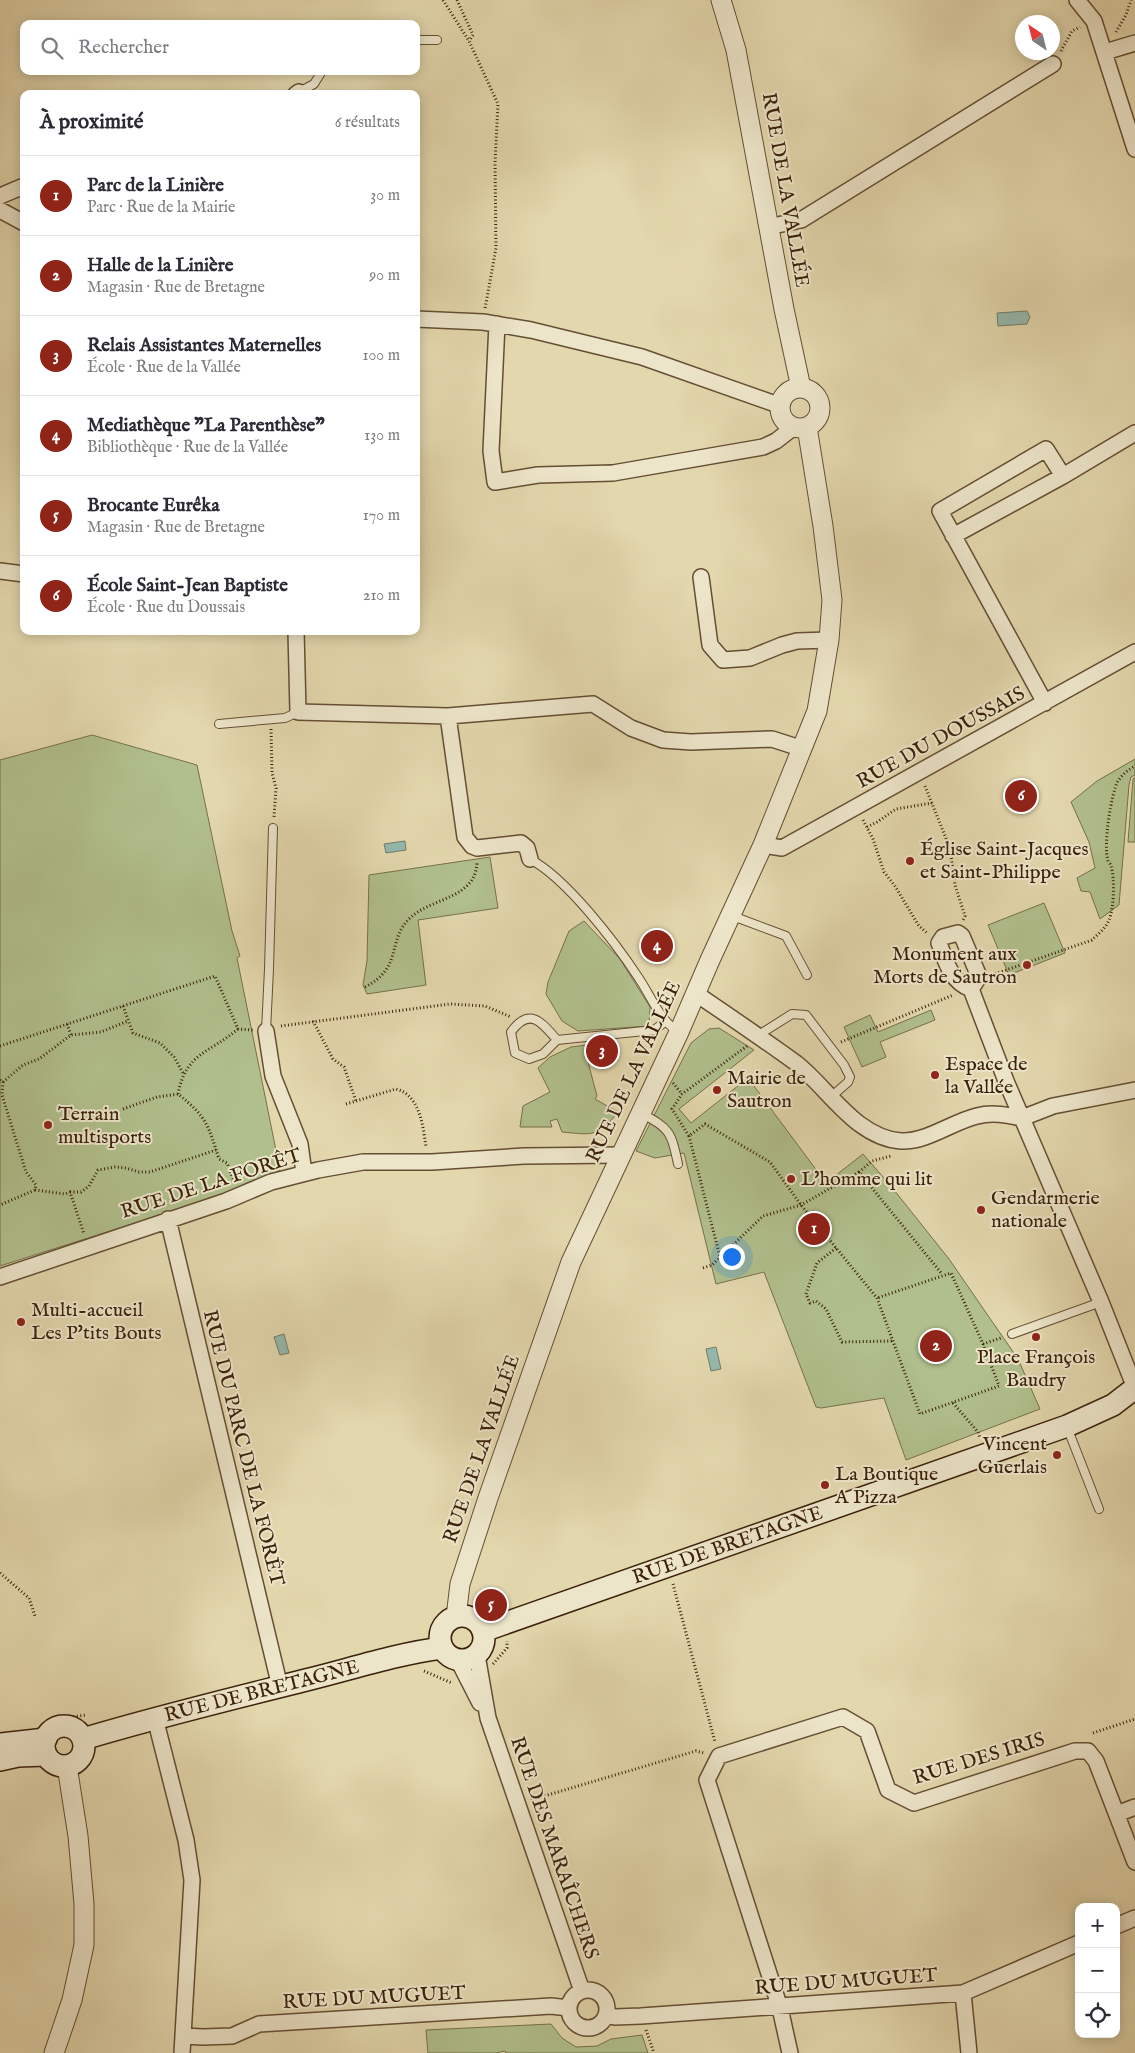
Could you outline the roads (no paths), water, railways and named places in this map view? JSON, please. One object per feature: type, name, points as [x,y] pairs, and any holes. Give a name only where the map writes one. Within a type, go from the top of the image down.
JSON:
[{"type":"main road","name":"RUE DE BRETAGNE","points":[[483,1632],[1067,1426],[1113,1405],[1135,1388]]},
{"type":"main road","points":[[456,1617],[471,1618],[477,1622],[483,1632],[483,1646],[459,1654],[440,1635],[445,1624],[456,1617]]},
{"type":"main road","name":"RUE DE BRETAGNE","points":[[82,1739],[154,1718],[410,1652],[459,1654]]},
{"type":"main road","points":[[0,1760],[46,1747],[53,1730],[64,1726],[75,1730],[82,1739],[84,1748],[82,1754],[73,1764],[66,1766],[55,1764],[46,1747]]},
{"type":"main road","points":[[0,1744],[46,1747]]},
{"type":"street","name":"RUE DE LA VALLÉE","points":[[721,0],[736,50],[768,227],[802,388]]},
{"type":"street","points":[[1077,0],[1094,21],[1135,149]]},
{"type":"street","points":[[1105,52],[1135,43]]},
{"type":"street","points":[[768,227],[801,220],[1053,64]]},
{"type":"street","points":[[0,196],[20,188]]},
{"type":"street","points":[[0,210],[20,220]]},
{"type":"street","points":[[420,319],[490,323],[531,330],[642,357],[781,406]]},
{"type":"street","points":[[490,323],[491,442],[495,482],[538,475],[613,473],[763,446],[776,441],[817,418],[820,406],[814,394],[802,388],[790,391],[782,400],[781,406],[784,419],[800,427]]},
{"type":"street","name":"RUE DE LA VALLÉE","points":[[456,1617],[460,1584],[465,1567],[571,1262],[641,1113],[672,1027],[695,993],[763,845],[817,711],[829,640],[832,600],[823,526],[800,427]]},
{"type":"street","points":[[954,536],[1063,476],[1135,433]]},
{"type":"street","points":[[1045,703],[940,511],[1046,449],[1063,476]]},
{"type":"street","points":[[0,571],[20,574]]},
{"type":"street","points":[[701,578],[710,645],[723,660],[750,658],[782,644],[797,640],[829,640]]},
{"type":"street","points":[[296,635],[298,712],[448,716],[593,704],[631,728],[663,740],[692,742],[772,739],[803,749]]},
{"type":"street","name":"RUE DU DOUSSAIS","points":[[763,845],[782,848],[1135,652]]},
{"type":"street","points":[[448,716],[466,837],[472,846],[477,848],[521,844],[527,848],[530,859]]},
{"type":"street","points":[[971,985],[978,974],[962,936],[958,933],[940,939],[939,943],[952,975],[971,985],[1006,1081],[1101,1302],[1135,1388]]},
{"type":"street","points":[[695,993],[798,1064],[830,1097],[870,1130],[888,1139],[903,1141],[920,1138],[978,1116],[1000,1114],[1022,1118],[1053,1106],[1135,1090]]},
{"type":"street","points":[[266,1031],[273,1076],[300,1144],[304,1173]]},
{"type":"street","name":"RUE DE LA FORÊT","points":[[0,1276],[239,1196],[271,1182],[304,1173],[363,1162],[429,1162],[524,1156],[620,1155]]},
{"type":"street","name":"RUE DU PARC DE LA FORÊT","points":[[168,1219],[280,1687]]},
{"type":"street","name":"RUE DES MARAÎCHERS","points":[[459,1654],[488,1718],[516,1804],[582,1991]]},
{"type":"street","name":"RUE DES IRIS","points":[[780,2008],[707,1780],[719,1756],[843,1717],[868,1731],[888,1790],[914,1803],[1074,1751],[1088,1751],[1096,1761],[1135,1862]]},
{"type":"street","points":[[154,1718],[186,1840],[192,1880],[182,2053]]},
{"type":"street","points":[[54,2053],[72,2000],[84,1945],[80,1853],[66,1766]]},
{"type":"street","points":[[1117,1814],[1135,1807]]},
{"type":"street","points":[[1120,1924],[1135,1918]]},
{"type":"street","name":"RUE DU MUGUET","points":[[607,2015],[615,2017],[641,2016],[780,2008],[963,1993],[1075,1945]]},
{"type":"street","points":[[582,1991],[594,1991],[604,1998],[608,2009],[607,2015],[600,2025],[594,2028],[582,2028],[572,2020],[569,2008],[573,1997],[582,1991]]},
{"type":"street","points":[[963,1993],[969,2053]]},
{"type":"street","name":"RUE DU MUGUET","points":[[184,2036],[232,2036],[259,2024],[551,2006],[569,2008]]},
{"type":"street","points":[[780,2008],[790,2053]]},
{"type":"lane","points":[[420,40],[437,40]]},
{"type":"lane","points":[[303,90],[314,84],[320,75]]},
{"type":"lane","points":[[219,724],[285,718],[298,712]]},
{"type":"lane","points":[[266,1031],[270,969],[273,828]]},
{"type":"lane","points":[[530,859],[551,874],[578,900],[615,944],[672,1027],[557,1040],[543,1054],[529,1059],[515,1053],[511,1032],[519,1021],[529,1018],[543,1023],[557,1040]]},
{"type":"lane","points":[[730,915],[786,936],[808,975]]},
{"type":"lane","points":[[757,1036],[787,1016],[792,1014],[806,1015],[829,1048],[844,1065],[850,1077],[848,1082],[830,1097]]},
{"type":"lane","points":[[641,1113],[668,1130],[678,1164]]},
{"type":"lane","points":[[1012,1334],[1101,1302]]},
{"type":"lane","points":[[1067,1426],[1099,1509]]},
{"type":"water","points":[[1027,311],[1030,317],[1027,324],[998,326],[997,313]]},
{"type":"water","points":[[405,841],[406,850],[386,853],[384,844]]},
{"type":"water","points":[[284,1334],[289,1353],[280,1355],[274,1337]]},
{"type":"water","points":[[716,1347],[721,1369],[711,1371],[706,1349]]},
{"type":"place","name":"École Saint-Jean Baptiste","points":[[1021,796]]},
{"type":"place","name":"Église Saint-Jacques et Saint-Philippe","points":[[910,861]]},
{"type":"place","name":"Mediathèque \"La Parenthèse\"","points":[[657,946]]},
{"type":"place","name":"Monument aux Morts de Sautron","points":[[1027,965]]},
{"type":"place","name":"Relais Assistantes Maternelles","points":[[602,1051]]},
{"type":"place","name":"Espace de la Vallée","points":[[935,1075]]},
{"type":"place","name":"Mairie de Sautron","points":[[717,1090]]},
{"type":"place","name":"Terrain multisports","points":[[48,1125]]},
{"type":"place","name":"L'homme qui lit","points":[[791,1179]]},
{"type":"place","name":"Gendarmerie nationale","points":[[981,1210]]},
{"type":"place","name":"Parc de la Linière","points":[[814,1229]]},
{"type":"place","name":"Multi-accueil Les P'tits Bouts","points":[[21,1322]]},
{"type":"place","name":"Place François Baudry","points":[[1036,1337]]},
{"type":"place","name":"Halle de la Linière","points":[[936,1346]]},
{"type":"place","name":"Vincent Guerlais","points":[[1057,1455]]},
{"type":"place","name":"La Boutique A Pizza","points":[[825,1485]]},
{"type":"place","name":"Brocante Eurêka","points":[[491,1605]]}]
